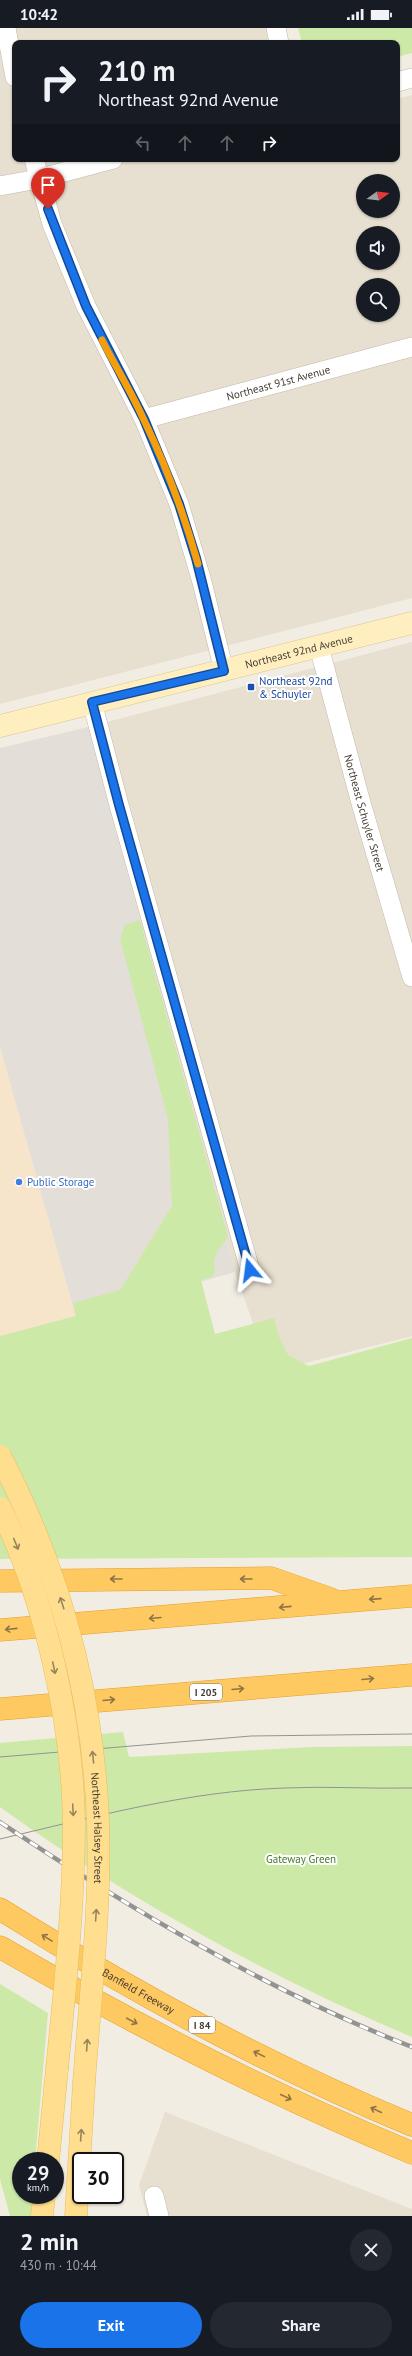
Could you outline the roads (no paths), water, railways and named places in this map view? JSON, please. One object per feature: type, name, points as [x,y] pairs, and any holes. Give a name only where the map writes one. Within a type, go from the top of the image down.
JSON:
[{"type":"highway","points":[[0,1581],[271,1578],[337,1601]]},
{"type":"highway","points":[[0,1630],[412,1596]]},
{"type":"highway","name":"I 205","points":[[0,1709],[412,1675]]},
{"type":"highway","name":"Banfield Freeway","points":[[0,1909],[78,1956],[201,2025],[326,2086],[412,2125]]},
{"type":"highway","name":"I 84","points":[[0,1947],[187,2050],[265,2088],[412,2153]]},
{"type":"main road","name":"Northeast Halsey Street","points":[[0,1456],[38,1537],[64,1608],[78,1663],[91,1734],[96,1780],[98,1863],[76,2216]]},
{"type":"main road","name":"Northeast Halsey Street","points":[[0,1508],[26,1572],[40,1614],[60,1696],[72,1782],[74,1822],[72,1898],[49,2152]]},
{"type":"main road","points":[[42,2216],[43,2204]]},
{"type":"street","points":[[6,28],[12,60]]},
{"type":"street","points":[[276,28],[278,40]]},
{"type":"street","points":[[400,81],[412,78]]},
{"type":"street","points":[[35,162],[38,179],[52,224],[86,306],[144,419],[179,504],[199,568],[224,671]]},
{"type":"street","points":[[0,186],[38,179],[102,162]]},
{"type":"street","name":"Northeast 91st Avenue","points":[[144,419],[412,347]]},
{"type":"street","name":"Northeast 92nd Avenue","points":[[0,726],[412,623]]},
{"type":"street","name":"Northeast Schuyler Street","points":[[319,647],[361,803],[412,977]]},
{"type":"street","points":[[92,702],[119,805],[250,1270]]},
{"type":"street","points":[[154,2196],[159,2216]]},
{"type":"tram line","points":[[0,1757],[251,1736],[412,1734]]},
{"type":"tram line","points":[[0,1839],[141,1806],[213,1794],[301,1787],[412,1788]]},
{"type":"railway","points":[[0,1822],[99,1886],[200,1946],[304,2000],[358,2025],[412,2047]]},
{"type":"place","name":"Northeast 92nd & Schuyler","points":[[251,687]]},
{"type":"place","name":"Public Storage","points":[[19,1182]]},
{"type":"park label","name":"Gateway Green","points":[[301,1859]]}]
